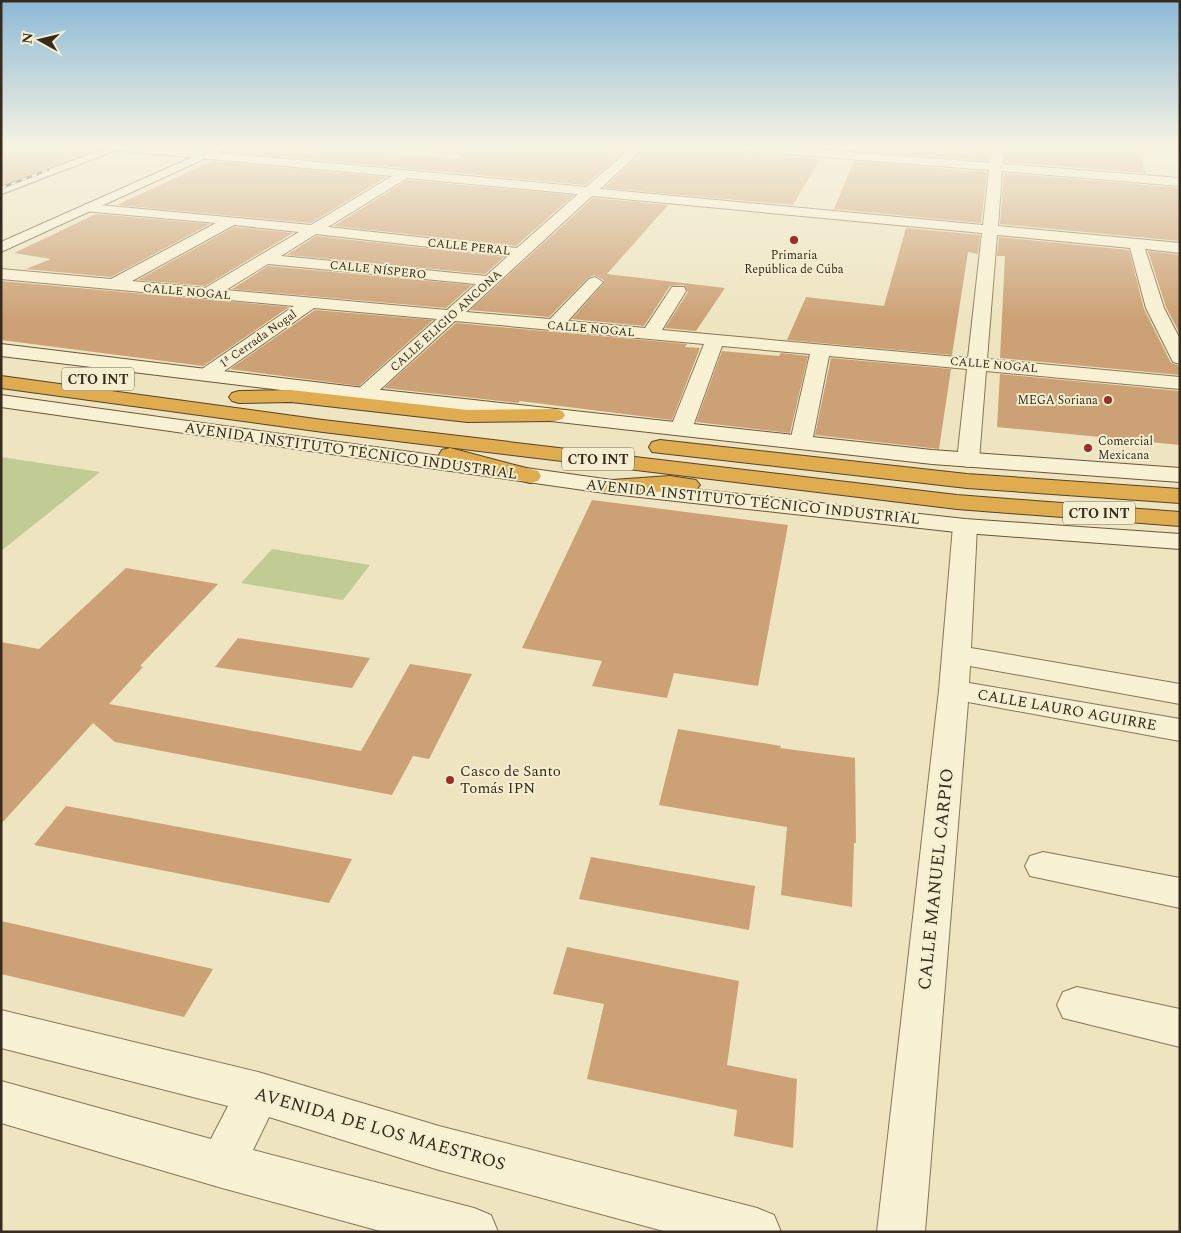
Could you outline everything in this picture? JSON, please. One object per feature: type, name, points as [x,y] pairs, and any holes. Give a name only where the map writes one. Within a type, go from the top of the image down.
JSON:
[{"type":"highway","name":"CTO INT","points":[[1,366],[233,405],[961,514],[1180,519]]},
{"type":"highway","name":"CTO INT","points":[[1,382],[904,475],[1180,496]]},
{"type":"highway","points":[[233,405],[291,396],[466,416],[554,415]]},
{"type":"highway","points":[[233,405],[257,429],[447,454],[530,476]]},
{"type":"highway","points":[[680,429],[715,442],[835,457],[904,475]]},
{"type":"highway","points":[[612,487],[670,483],[961,514]]},
{"type":"street","points":[[1,248],[97,205]]},
{"type":"street","points":[[207,294],[355,205]]},
{"type":"street","name":"CALLE ELIGIO ANCONA","points":[[364,394],[575,205]]},
{"type":"street","points":[[733,205],[1180,248]]},
{"type":"street","points":[[968,460],[979,364],[993,205]]},
{"type":"street","name":"CALLE PERAL","points":[[89,208],[232,220],[520,253]]},
{"type":"street","points":[[113,285],[232,220]]},
{"type":"street","points":[[1136,244],[1155,308],[1180,358]]},
{"type":"street","name":"CALLE NÍSPERO","points":[[266,259],[491,281]]},
{"type":"street","name":"CALLE NOGAL","points":[[1,274],[1180,383]]},
{"type":"street","points":[[555,326],[595,282]]},
{"type":"street","points":[[650,334],[678,291]]},
{"type":"street","name":"1ª Cerrada Nogal","points":[[206,375],[310,303]]},
{"type":"street","points":[[680,429],[715,340]]},
{"type":"street","points":[[801,442],[821,349]]},
{"type":"street","name":"CTO INT","points":[[1,350],[364,394],[968,460],[1180,475]]},
{"type":"street","name":"AVENIDA INSTITUTO TÉCNICO INDUSTRIAL","points":[[1,401],[612,487]]},
{"type":"street","name":"CTO INT","points":[[961,514],[1180,542]]},
{"type":"street","name":"CALLE MANUEL CARPIO","points":[[901,1232],[957,655],[961,514]]},
{"type":"street","points":[[957,655],[1180,694]]},
{"type":"street","name":"CALLE LAURO AGUIRRE","points":[[954,690],[1180,730]]},
{"type":"street","points":[[1043,866],[1180,893]]},
{"type":"street","points":[[1077,1005],[1180,1028]]},
{"type":"street","name":"AVENIDA DE LOS MAESTROS","points":[[1,1029],[258,1093],[439,1148],[757,1232]]},
{"type":"street","points":[[222,1165],[258,1093]]},
{"type":"street","points":[[1,1102],[222,1165],[474,1232]]},
{"type":"green space","points":[[1,457],[100,472],[1,551]]},
{"type":"green space","points":[[272,549],[370,565],[343,600],[241,583]]},
{"type":"building","points":[[118,205],[341,205],[311,223]]},
{"type":"building","points":[[368,205],[563,205],[516,246],[334,226]]},
{"type":"building","points":[[586,205],[668,205],[607,274],[725,288],[696,331],[665,328],[688,292],[684,285],[670,286],[644,326],[572,319],[604,283],[604,280],[594,275],[588,278],[549,317],[470,310]]},
{"type":"building","points":[[836,205],[983,205],[981,223],[834,209]]},
{"type":"building","points":[[1002,205],[1180,205],[1180,241],[1000,224]]},
{"type":"building","points":[[96,214],[210,224],[111,277],[26,269],[51,259],[14,253]]},
{"type":"building","points":[[234,227],[293,233],[205,286],[138,280]]},
{"type":"building","points":[[906,228],[980,235],[978,254],[968,252],[952,355],[787,340],[806,297],[884,306]]},
{"type":"building","points":[[316,236],[504,257],[485,274],[287,255]]},
{"type":"building","points":[[999,237],[1129,250],[1144,309],[1171,363],[1180,366],[1180,375],[1000,358],[1005,256],[997,256]]},
{"type":"building","points":[[1148,251],[1180,255],[1180,334],[1166,307]]},
{"type":"building","points":[[268,266],[472,285],[446,308],[232,289]]},
{"type":"building","points":[[1,281],[289,307],[203,366],[1,340]]},
{"type":"building","points":[[315,310],[433,320],[359,386],[230,369]]},
{"type":"building","points":[[456,323],[687,344],[685,347],[700,348],[672,420],[520,401],[518,403],[384,388]]},
{"type":"building","points":[[722,351],[779,356],[781,353],[808,356],[790,433],[696,422]]},
{"type":"building","points":[[831,358],[951,369],[939,449],[815,435]]},
{"type":"building","points":[[1000,374],[1180,391],[1180,445],[997,427]]},
{"type":"building","points":[[592,500],[788,525],[758,686],[674,673],[667,698],[592,686],[602,661],[522,648]]},
{"type":"building","points":[[126,568],[218,584],[140,666],[143,667],[109,704],[361,751],[410,664],[472,674],[429,759],[413,756],[392,795],[115,742],[93,723],[1,824],[1,642],[39,649]]},
{"type":"building","points":[[238,638],[370,658],[352,688],[215,667]]},
{"type":"building","points":[[678,729],[781,746],[780,748],[855,758],[856,843],[854,843],[852,907],[781,895],[787,827],[659,805]]},
{"type":"building","points":[[66,806],[352,859],[329,903],[34,845]]},
{"type":"building","points":[[591,857],[755,886],[749,930],[579,899]]},
{"type":"building","points":[[1,921],[213,969],[184,1017],[1,974]]},
{"type":"building","points":[[567,947],[739,981],[727,1065],[797,1079],[793,1148],[734,1136],[737,1110],[587,1079],[604,1004],[553,994]]},
{"type":"place","name":"Primaria República de Cúba","points":[[794,240]]},
{"type":"place","name":"MEGA Soriana","points":[[1108,400]]},
{"type":"place","name":"Comercial Mexicana","points":[[1088,448]]},
{"type":"place","name":"Casco de Santo Tomás IPN","points":[[450,780]]}]
